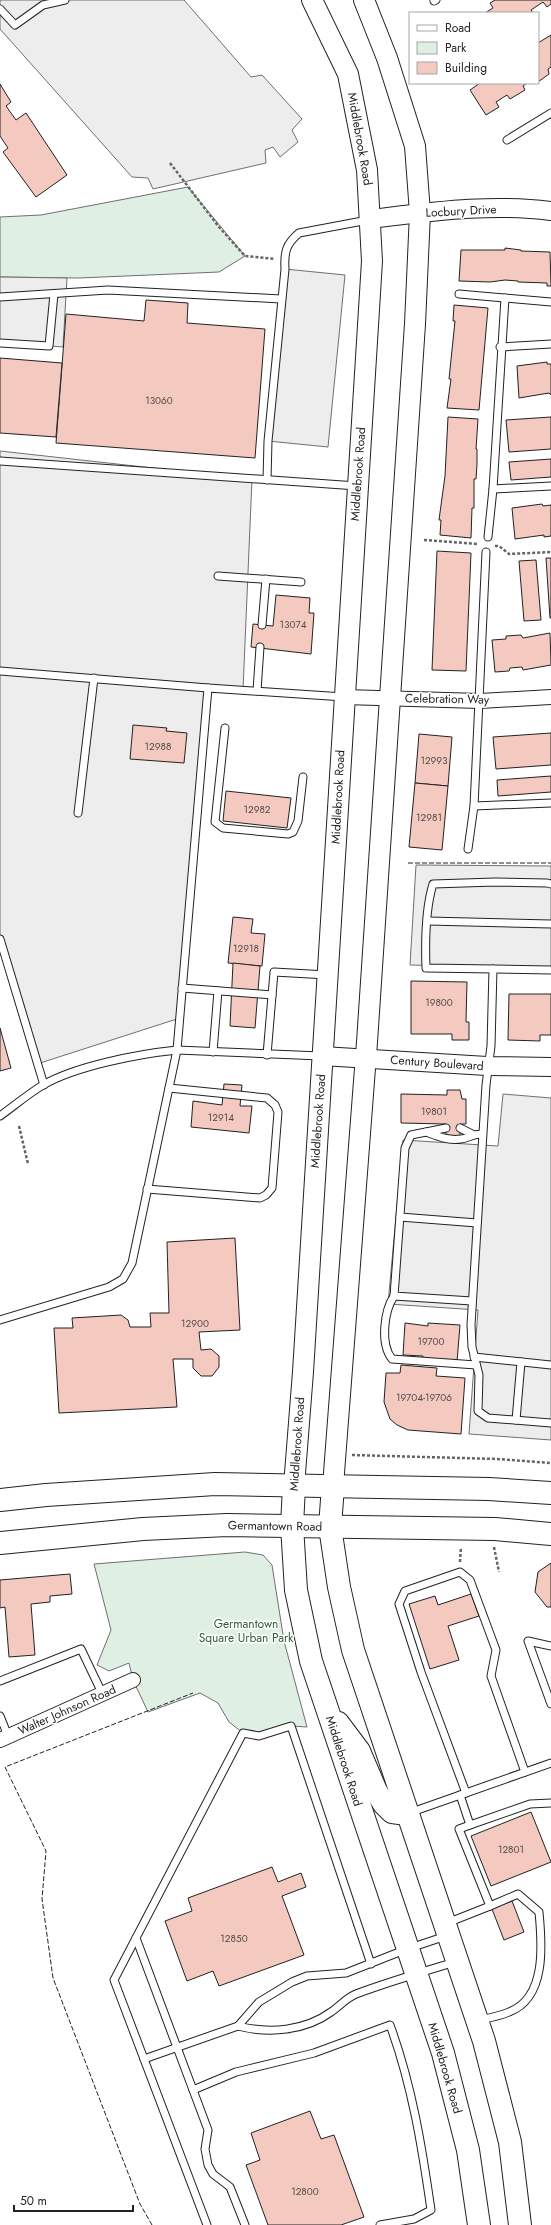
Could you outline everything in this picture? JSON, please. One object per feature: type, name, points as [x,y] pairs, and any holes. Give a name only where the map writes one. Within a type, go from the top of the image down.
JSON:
[{"type":"main road","name":"Middlebrook Road","points":[[312,0],[348,74],[367,170],[372,261],[328,975],[294,1486],[292,1526],[296,1590],[311,1661],[443,2053],[468,2150],[478,2225]]},
{"type":"main road","points":[[364,0],[387,58],[415,146],[420,213],[415,324],[390,698],[330,1527],[339,1586],[353,1650],[477,2021],[510,2142],[520,2225]]},
{"type":"main road","points":[[0,1500],[46,1495],[215,1484],[489,1489],[551,1493]]},
{"type":"main road","name":"Germantown Road","points":[[0,1543],[158,1528],[227,1525],[495,1529],[551,1534]]},
{"type":"main road","points":[[327,1710],[359,1751],[376,1791],[384,1804],[392,1812],[407,1814]]},
{"type":"street","name":"Locbury Drive","points":[[370,219],[420,213],[489,208],[551,211]]},
{"type":"street","name":"Celebration Way","points":[[344,697],[480,701],[551,698]]},
{"type":"street","name":"Century Boulevard","points":[[322,1056],[487,1066],[551,1067]]},
{"type":"street","name":"Walter Johnson Road","points":[[4,1738],[134,1680]]},
{"type":"lane","points":[[0,9],[15,24],[43,5],[65,0]]},
{"type":"lane","points":[[507,140],[551,113]]},
{"type":"lane","points":[[267,480],[268,441],[284,252],[290,240],[299,233],[370,219]]},
{"type":"lane","points":[[0,297],[108,290],[281,299]]},
{"type":"lane","points":[[0,343],[50,346],[54,294]]},
{"type":"lane","points":[[459,294],[551,302]]},
{"type":"lane","points":[[488,537],[493,489],[500,347],[505,298]]},
{"type":"lane","points":[[500,347],[551,344]]},
{"type":"lane","points":[[0,460],[357,486]]},
{"type":"lane","points":[[493,489],[551,486]]},
{"type":"lane","points":[[468,849],[474,806],[486,552]]},
{"type":"lane","points":[[218,576],[301,582]]},
{"type":"lane","points":[[262,625],[266,579]]},
{"type":"lane","points":[[257,691],[260,647]]},
{"type":"lane","points":[[0,671],[208,688],[344,697]]},
{"type":"lane","points":[[78,813],[94,678]]},
{"type":"lane","points":[[0,1320],[109,1287],[123,1279],[132,1263],[177,1050],[208,688]]},
{"type":"lane","points":[[225,728],[215,822],[223,828],[288,834],[293,832],[298,821],[303,777]]},
{"type":"lane","points":[[474,806],[551,803]]},
{"type":"lane","points":[[551,884],[548,882],[434,884],[430,895],[425,946],[426,968],[551,970]]},
{"type":"lane","points":[[428,921],[551,924]]},
{"type":"lane","points":[[0,939],[44,1085]]},
{"type":"lane","points":[[493,969],[491,1046],[487,1066],[482,1134],[482,1156],[471,1325],[474,1357],[479,1375],[478,1411],[488,1418],[551,1423]]},
{"type":"lane","points":[[267,1055],[274,972],[328,975]]},
{"type":"lane","points":[[182,988],[272,994]]},
{"type":"lane","points":[[212,1052],[218,990]]},
{"type":"lane","points":[[0,1116],[44,1085],[74,1072],[108,1063],[177,1050],[267,1055],[322,1056]]},
{"type":"lane","points":[[147,1189],[260,1198],[266,1195],[272,1188],[278,1112],[275,1105],[267,1098],[169,1088]]},
{"type":"lane","points":[[446,1128],[416,1133],[408,1140],[405,1148],[394,1296],[387,1311],[387,1353],[392,1359],[476,1365]]},
{"type":"lane","points":[[460,1128],[472,1134]]},
{"type":"lane","points":[[426,1132],[442,1138],[461,1139],[472,1134],[482,1134]]},
{"type":"lane","points":[[400,1217],[477,1223]]},
{"type":"lane","points":[[394,1296],[472,1301]]},
{"type":"lane","points":[[474,1357],[551,1365]]},
{"type":"lane","points":[[516,1420],[521,1362]]},
{"type":"lane","points":[[470,1825],[463,1794],[399,1604],[405,1591],[460,1572],[470,1580],[496,1650],[490,1676],[525,1772]]},
{"type":"lane","points":[[551,1646],[528,1641],[551,1704]]},
{"type":"lane","points":[[0,1682],[81,1649],[102,1693]]},
{"type":"lane","points":[[0,1716],[4,1738]]},
{"type":"lane","points":[[207,2225],[114,1980],[243,1733],[259,1736],[291,1726],[370,1964]]},
{"type":"lane","points":[[407,1814],[551,1763]]},
{"type":"lane","points":[[490,1906],[459,1829],[530,1804],[551,1803]]},
{"type":"lane","points":[[144,2059],[238,2026],[259,2002],[292,1982],[307,1976],[346,1973],[370,1964],[407,1949],[490,1906],[518,1894],[539,1912],[542,1948],[540,1972],[528,1998],[511,2012],[477,2021]]},
{"type":"lane","points":[[136,1938],[208,2130],[205,2149],[208,2165],[213,2174],[230,2187],[245,2225]]},
{"type":"lane","points":[[238,2026],[254,2030],[272,2031],[296,2027],[315,2021],[354,1995],[457,1962]]},
{"type":"lane","points":[[192,2090],[236,2072],[314,2053],[390,2025],[402,2058],[420,2131],[431,2210],[414,2219],[380,2225]]},
{"type":"path","points":[[170,163],[219,227],[245,256],[284,260]]},
{"type":"path","points":[[19,1126],[28,1164]]},
{"type":"path","points":[[335,1454],[497,1459],[551,1463]]},
{"type":"path","points":[[460,1572],[462,1542]]},
{"type":"path","points":[[494,1544],[499,1572]]},
{"type":"green space","points":[[188,187],[245,256],[219,272],[79,278],[0,277],[0,217],[41,215]]},
{"type":"green space","name":"Germantown Square Urban Park","points":[[245,1552],[263,1555],[272,1565],[284,1641],[307,1727],[291,1726],[259,1736],[243,1733],[229,1722],[218,1703],[200,1693],[148,1712],[133,1680],[129,1663],[109,1671],[97,1665],[111,1630],[94,1564]]},
{"type":"shaded area","points":[[0,0],[184,0],[251,77],[262,75],[302,119],[292,130],[298,142],[280,157],[273,147],[265,150],[266,163],[153,189],[148,178],[132,177],[0,29]]},
{"type":"shaded area","points":[[285,269],[345,275],[328,447],[268,441]]},
{"type":"shaded area","points":[[0,277],[67,278],[63,347],[0,342]]},
{"type":"shaded area","points":[[0,451],[252,479],[243,690],[209,687],[180,1018],[37,1064],[0,940]]},
{"type":"shaded area","points":[[416,865],[551,866],[551,968],[410,965]]},
{"type":"shaded area","points":[[503,1094],[551,1098],[551,1440],[469,1434],[478,1310],[388,1304],[403,1140],[498,1146]]},
{"type":"building","points":[[495,0],[551,0],[551,4],[547,7],[543,2],[531,10],[532,12],[487,12],[493,8],[490,3]]},
{"type":"building","points":[[551,35],[551,67],[548,69],[549,74],[539,81],[539,42]]},
{"type":"building","points":[[0,84],[11,102],[6,106],[16,120],[26,113],[67,175],[36,197],[3,152],[8,148],[0,136]]},
{"type":"building","points":[[479,84],[526,84],[523,86],[525,90],[510,99],[507,95],[496,102],[499,107],[486,115],[470,90]]},
{"type":"building","points":[[505,248],[521,251],[550,252],[551,286],[547,286],[547,283],[505,280],[490,282],[459,281],[461,250],[505,250]]},
{"type":"building","points":[[146,300],[188,303],[187,323],[265,329],[255,458],[56,443],[66,314],[144,321]]},
{"type":"building","points":[[454,305],[488,308],[479,410],[447,408],[451,379],[449,379],[455,321],[453,321]]},
{"type":"building","points":[[0,358],[62,363],[56,437],[0,433]]},
{"type":"building","points":[[547,362],[547,364],[551,364],[551,395],[549,393],[519,398],[517,366]]},
{"type":"building","points":[[448,417],[478,419],[476,449],[477,464],[476,479],[474,479],[474,508],[472,508],[471,538],[440,535],[441,520],[439,520],[445,476]]},
{"type":"building","points":[[551,417],[551,449],[509,452],[506,420]]},
{"type":"building","points":[[551,459],[551,477],[511,480],[509,462]]},
{"type":"building","points":[[542,504],[543,506],[551,505],[551,536],[544,537],[544,535],[515,539],[512,508]]},
{"type":"building","points":[[437,551],[471,553],[466,671],[432,670]]},
{"type":"building","points":[[546,558],[551,558],[551,618],[550,618]]},
{"type":"building","points":[[536,560],[541,620],[524,621],[519,561]]},
{"type":"building","points":[[276,595],[310,598],[309,613],[314,613],[311,654],[251,647],[253,624],[273,626]]},
{"type":"building","points":[[550,633],[551,665],[523,670],[522,667],[510,668],[509,671],[495,672],[492,640],[506,639],[506,636],[521,635],[523,638]]},
{"type":"building","points":[[133,725],[167,728],[166,731],[187,733],[184,763],[130,759]]},
{"type":"building","points":[[551,733],[551,765],[496,769],[493,737]]},
{"type":"building","points":[[419,734],[452,737],[448,786],[415,783]]},
{"type":"building","points":[[551,776],[551,792],[498,796],[497,780]]},
{"type":"building","points":[[415,783],[448,786],[442,850],[409,847]]},
{"type":"building","points":[[226,791],[291,798],[287,828],[223,821]]},
{"type":"building","points":[[233,917],[253,919],[251,933],[265,934],[262,966],[228,963]]},
{"type":"building","points":[[233,963],[260,966],[255,1028],[230,1026]]},
{"type":"building","points":[[411,981],[467,982],[466,1022],[469,1022],[469,1040],[452,1040],[452,1034],[411,1034]]},
{"type":"building","points":[[509,994],[551,994],[551,1035],[540,1035],[540,1041],[508,1040]]},
{"type":"building","points":[[0,1028],[11,1068],[0,1071]]},
{"type":"building","points":[[224,1084],[242,1085],[240,1106],[252,1106],[249,1133],[191,1127],[193,1101],[222,1105]]},
{"type":"building","points":[[447,1090],[460,1090],[462,1099],[466,1099],[466,1124],[460,1124],[460,1138],[446,1138],[446,1124],[401,1123],[401,1094],[447,1095]]},
{"type":"building","points":[[235,1238],[240,1330],[199,1332],[201,1350],[211,1349],[219,1356],[219,1367],[212,1376],[201,1376],[193,1368],[193,1359],[173,1359],[177,1407],[59,1413],[54,1328],[73,1328],[72,1318],[121,1315],[128,1320],[130,1327],[151,1327],[150,1313],[169,1313],[167,1242]]},
{"type":"building","points":[[405,1323],[428,1326],[428,1323],[460,1325],[457,1362],[423,1359],[423,1356],[403,1355]]},
{"type":"building","points":[[401,1365],[437,1368],[436,1376],[465,1378],[461,1434],[408,1430],[397,1425],[390,1419],[384,1402],[386,1373],[400,1373]]},
{"type":"building","points":[[551,1563],[551,1607],[547,1607],[535,1592],[538,1572]]},
{"type":"building","points":[[70,1574],[72,1594],[50,1596],[50,1602],[31,1604],[35,1655],[9,1657],[5,1607],[0,1608],[0,1580]]},
{"type":"building","points":[[471,1594],[479,1616],[448,1626],[459,1660],[430,1669],[409,1604],[435,1596],[438,1605]]},
{"type":"building","points":[[531,1812],[551,1862],[491,1886],[471,1836]]},
{"type":"building","points":[[272,1867],[278,1882],[301,1873],[306,1887],[282,1896],[304,1955],[219,1986],[213,1971],[187,1981],[165,1921],[192,1911],[188,1898]]},
{"type":"building","points":[[512,1901],[524,1932],[504,1940],[492,1909]]},
{"type":"building","points":[[310,2111],[321,2139],[334,2135],[364,2217],[341,2225],[268,2225],[246,2165],[260,2160],[251,2133]]},
{"type":"fence","points":[[408,863],[551,863]]},
{"type":"fence","points":[[152,2225],[140,2204],[53,1978],[42,1899],[46,1851],[5,1767],[193,1693]]}]
